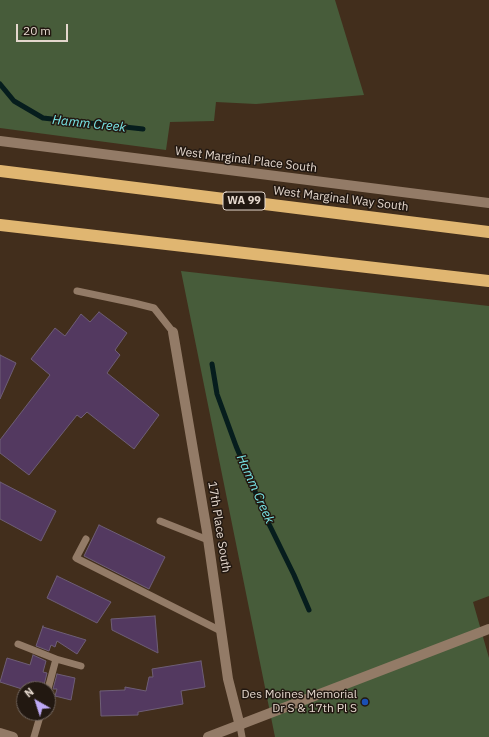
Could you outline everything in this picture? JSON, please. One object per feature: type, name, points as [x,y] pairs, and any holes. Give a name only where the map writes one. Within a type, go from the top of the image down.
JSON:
[{"type":"highway","name":"West Marginal Way South","points":[[0,171],[489,232]]},
{"type":"highway","points":[[0,225],[489,281]]},
{"type":"street","name":"West Marginal Place South","points":[[0,141],[489,204]]},
{"type":"street","name":"17th Place South","points":[[173,332],[208,540],[228,679],[240,726]]},
{"type":"street","points":[[208,737],[240,726],[489,629]]},
{"type":"street","points":[[0,733],[13,737]]},
{"type":"lane","points":[[77,291],[154,308],[173,332]]},
{"type":"lane","points":[[160,522],[208,540]]},
{"type":"lane","points":[[86,539],[76,558],[221,631]]},
{"type":"lane","points":[[18,644],[56,659],[82,666]]},
{"type":"lane","points":[[50,681],[56,659]]},
{"type":"lane","points":[[34,737],[39,721]]},
{"type":"lane","points":[[240,726],[242,737]]},
{"type":"green space","points":[[0,0],[335,0],[364,95],[256,104],[216,102],[214,121],[170,122],[166,150],[0,128]]},
{"type":"green space","points":[[181,271],[489,306],[489,596],[473,602],[489,658],[489,737],[275,737]]},
{"type":"building","points":[[99,312],[127,333],[115,350],[120,355],[107,373],[159,415],[134,449],[87,412],[81,418],[77,415],[29,475],[0,453],[0,440],[50,375],[31,359],[55,328],[65,336],[81,314],[90,322]]},
{"type":"building","points":[[0,355],[16,363],[0,399]]},
{"type":"building","points":[[0,482],[56,511],[41,541],[0,519]]},
{"type":"building","points":[[99,525],[165,557],[149,589],[84,556]]},
{"type":"building","points":[[57,576],[111,602],[97,623],[47,598]]},
{"type":"building","points":[[155,616],[158,653],[112,630],[111,619]]},
{"type":"building","points":[[43,626],[86,640],[77,654],[57,641],[55,647],[51,645],[49,651],[36,646]]},
{"type":"building","points":[[33,655],[46,661],[43,672],[47,673],[45,681],[16,681],[16,687],[0,682],[7,658],[30,665]]},
{"type":"building","points":[[201,661],[205,687],[181,691],[183,704],[138,712],[138,715],[101,716],[100,691],[125,690],[125,687],[146,691],[149,677],[153,677],[152,669]]},
{"type":"building","points":[[57,674],[75,678],[71,700],[56,696],[57,689],[55,681]]},
{"type":"waterway","name":"Hamm Creek","points":[[0,84],[14,101],[43,118],[143,129]]},
{"type":"waterway","name":"Hamm Creek","points":[[212,364],[217,394],[236,446],[267,520],[294,575],[309,610]]},
{"type":"place","name":"Des Moines Memorial Dr S & 17th Pl S","points":[[365,702]]}]
